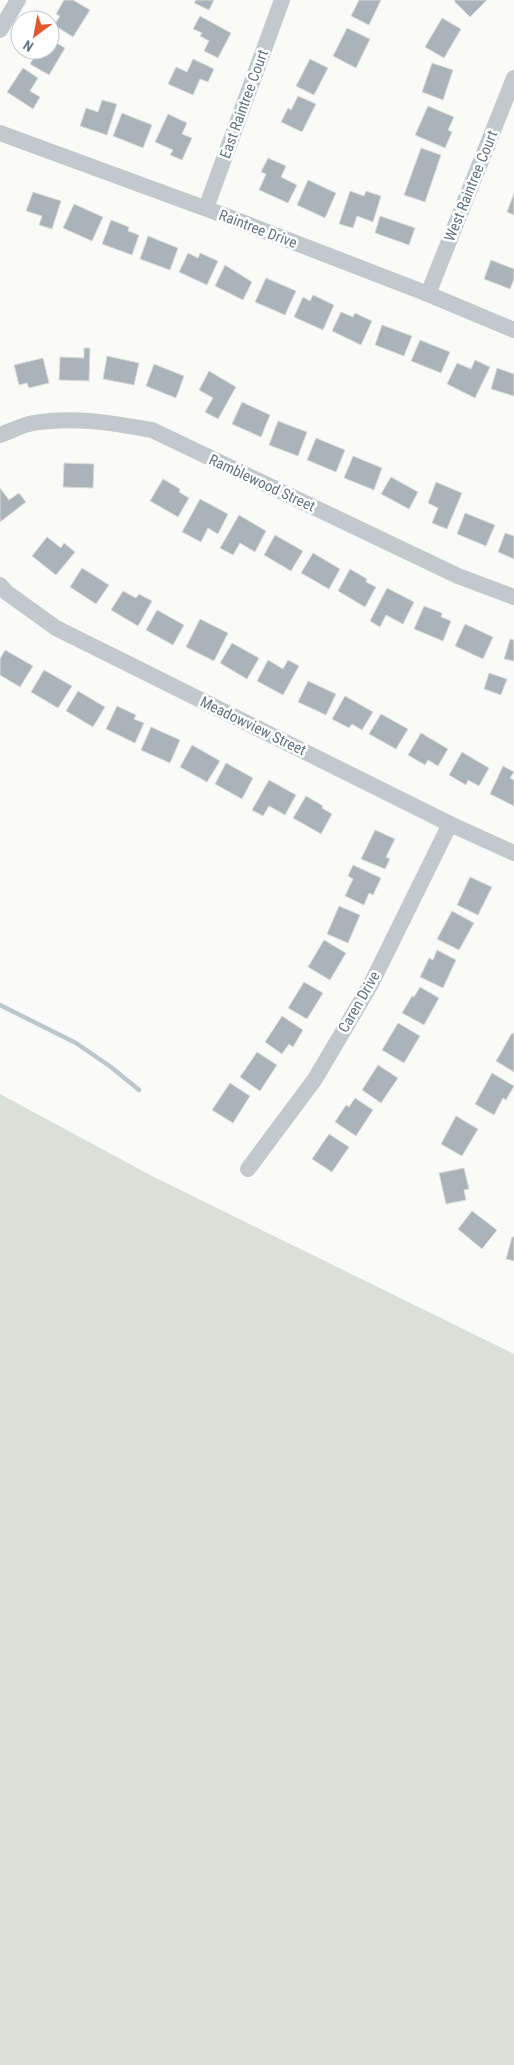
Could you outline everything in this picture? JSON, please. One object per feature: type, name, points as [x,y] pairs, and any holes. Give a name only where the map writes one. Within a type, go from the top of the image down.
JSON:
[{"type":"street","points":[[0,30],[18,0]]},
{"type":"street","name":"East Raintree Court","points":[[206,208],[282,0]]},
{"type":"street","name":"West Raintree Court","points":[[428,294],[514,78]]},
{"type":"street","name":"Raintree Drive","points":[[0,133],[206,208],[428,294],[514,330]]},
{"type":"street","name":"Ramblewood Street","points":[[0,435],[31,424],[70,419],[152,430],[458,576],[514,597]]},
{"type":"street","name":"Meadowview Street","points":[[0,585],[6,592],[56,628],[450,824],[514,853]]},
{"type":"street","name":"Caren Drive","points":[[248,1169],[315,1079],[371,984],[450,824]]},
{"type":"shaded area","points":[[0,1094],[152,1176],[514,1354],[514,2065],[0,2065]]},
{"type":"building","points":[[64,0],[73,0],[90,10],[73,37],[60,29],[60,10],[58,10]]},
{"type":"building","points":[[196,0],[214,0],[209,10],[194,3]]},
{"type":"building","points":[[359,0],[381,0],[369,25],[351,16]]},
{"type":"building","points":[[455,0],[487,0],[470,17]]},
{"type":"building","points":[[200,16],[231,33],[218,58],[204,51],[209,41],[200,36],[202,33],[193,29]]},
{"type":"building","points":[[442,18],[461,29],[444,58],[425,47]]},
{"type":"building","points":[[347,28],[370,39],[356,68],[333,56]]},
{"type":"building","points":[[60,45],[65,48],[60,56]]},
{"type":"building","points":[[193,59],[214,69],[208,82],[200,79],[193,95],[168,84],[176,67],[187,72]]},
{"type":"building","points":[[310,59],[328,68],[314,95],[296,86]]},
{"type":"building","points":[[33,60],[58,60],[49,75],[30,64]]},
{"type":"building","points":[[432,63],[453,70],[443,100],[422,92]]},
{"type":"building","points":[[23,68],[38,78],[30,91],[40,97],[33,109],[7,92]]},
{"type":"building","points":[[298,96],[316,104],[302,132],[281,122],[288,108],[291,110]]},
{"type":"building","points":[[102,100],[117,104],[107,135],[80,126],[86,108],[98,112]]},
{"type":"building","points":[[428,106],[454,117],[448,130],[452,132],[445,148],[415,135]]},
{"type":"building","points":[[122,113],[152,125],[143,148],[113,136]]},
{"type":"building","points":[[168,114],[187,123],[182,134],[192,138],[182,160],[170,155],[173,150],[155,142]]},
{"type":"building","points":[[421,148],[441,155],[425,202],[404,195]]},
{"type":"building","points":[[268,158],[286,166],[281,177],[297,185],[288,203],[259,190],[266,174],[261,172]]},
{"type":"building","points":[[308,180],[336,193],[325,218],[297,205]]},
{"type":"building","points":[[350,191],[364,196],[366,191],[381,196],[373,222],[357,216],[353,228],[339,224]]},
{"type":"building","points":[[33,192],[61,201],[52,229],[39,225],[42,216],[26,211]]},
{"type":"building","points":[[514,193],[514,215],[507,212]]},
{"type":"building","points":[[74,204],[103,217],[92,241],[63,228]]},
{"type":"building","points":[[380,216],[415,228],[409,245],[375,233]]},
{"type":"building","points":[[111,220],[129,227],[128,231],[139,235],[132,255],[102,244]]},
{"type":"building","points":[[148,236],[178,248],[170,270],[140,259]]},
{"type":"building","points":[[188,253],[198,258],[200,253],[218,261],[207,285],[179,272]]},
{"type":"building","points":[[491,260],[514,269],[514,279],[510,289],[484,279]]},
{"type":"building","points":[[225,265],[252,282],[243,300],[215,286]]},
{"type":"building","points":[[266,278],[296,291],[285,315],[255,302]]},
{"type":"building","points":[[313,295],[334,305],[323,330],[294,317],[303,297],[310,301]]},
{"type":"building","points":[[341,312],[353,317],[355,313],[372,321],[361,345],[332,331]]},
{"type":"building","points":[[382,325],[412,336],[404,356],[375,345]]},
{"type":"building","points":[[420,340],[450,352],[441,373],[411,361]]},
{"type":"building","points":[[84,348],[90,348],[89,381],[59,380],[60,357],[84,358]]},
{"type":"building","points":[[107,356],[139,363],[134,385],[103,379]]},
{"type":"building","points":[[43,358],[49,383],[29,388],[27,383],[19,385],[14,365]]},
{"type":"building","points":[[475,360],[490,367],[475,398],[447,384],[457,363],[471,369]]},
{"type":"building","points":[[154,364],[184,376],[176,398],[146,386]]},
{"type":"building","points":[[497,368],[514,374],[514,396],[491,389]]},
{"type":"building","points":[[209,371],[236,387],[218,419],[205,412],[213,398],[199,390]]},
{"type":"building","points":[[242,402],[270,415],[261,437],[232,424]]},
{"type":"building","points":[[278,421],[307,432],[298,456],[269,445]]},
{"type":"building","points":[[316,438],[345,450],[336,472],[307,460]]},
{"type":"building","points":[[353,456],[382,468],[374,490],[344,478]]},
{"type":"building","points":[[64,463],[94,464],[93,488],[63,487]]},
{"type":"building","points":[[391,477],[418,492],[409,509],[381,494]]},
{"type":"building","points":[[163,479],[180,489],[179,492],[189,498],[178,517],[150,501]]},
{"type":"building","points":[[436,482],[462,493],[447,529],[432,523],[438,508],[428,503]]},
{"type":"building","points":[[0,488],[9,500],[19,493],[26,502],[0,522]]},
{"type":"building","points":[[200,499],[228,514],[218,534],[208,528],[201,542],[182,532]]},
{"type":"building","points":[[465,513],[495,525],[486,546],[457,534]]},
{"type":"building","points":[[239,515],[266,531],[255,552],[240,543],[233,555],[220,548]]},
{"type":"building","points":[[505,533],[514,536],[514,559],[498,552]]},
{"type":"building","points":[[275,535],[303,551],[291,571],[264,555]]},
{"type":"building","points":[[47,537],[61,548],[64,543],[75,552],[56,575],[32,556]]},
{"type":"building","points":[[313,553],[340,569],[329,589],[301,573]]},
{"type":"building","points":[[82,568],[109,585],[96,604],[70,587]]},
{"type":"building","points":[[350,569],[367,579],[366,582],[376,587],[365,607],[338,591]]},
{"type":"building","points":[[387,588],[414,602],[403,624],[386,615],[380,627],[370,621]]},
{"type":"building","points":[[123,591],[136,598],[139,594],[152,601],[138,626],[111,610]]},
{"type":"building","points":[[424,606],[442,613],[441,617],[451,621],[443,641],[414,629]]},
{"type":"building","points":[[157,610],[184,625],[173,645],[146,630]]},
{"type":"building","points":[[200,619],[228,633],[214,661],[186,647]]},
{"type":"building","points":[[465,624],[493,637],[483,659],[455,646]]},
{"type":"building","points":[[510,639],[514,640],[514,661],[504,659]]},
{"type":"building","points":[[232,643],[259,658],[247,679],[220,663]]},
{"type":"building","points":[[5,650],[33,666],[20,687],[0,675],[0,659]]},
{"type":"building","points":[[268,660],[283,669],[288,660],[299,666],[283,695],[257,681]]},
{"type":"building","points":[[44,670],[72,686],[58,708],[31,692]]},
{"type":"building","points":[[489,673],[507,679],[501,695],[484,689]]},
{"type":"building","points":[[308,681],[336,694],[326,715],[298,702]]},
{"type":"building","points":[[78,691],[105,707],[93,727],[66,711]]},
{"type":"building","points":[[345,696],[373,712],[362,730],[352,724],[349,728],[332,719]]},
{"type":"building","points":[[117,706],[136,715],[134,719],[144,723],[135,743],[106,729]]},
{"type":"building","points":[[381,714],[408,729],[396,749],[369,734]]},
{"type":"building","points":[[151,727],[180,740],[170,763],[141,750]]},
{"type":"building","points":[[421,733],[448,749],[438,766],[428,760],[425,765],[408,755]]},
{"type":"building","points":[[192,745],[220,761],[207,782],[180,767]]},
{"type":"building","points":[[462,752],[489,768],[479,786],[468,780],[466,785],[449,775]]},
{"type":"building","points":[[226,763],[253,778],[242,799],[215,784]]},
{"type":"building","points":[[503,766],[514,772],[510,778],[514,780],[514,806],[490,794]]},
{"type":"building","points":[[269,780],[296,795],[285,815],[269,806],[263,816],[252,810]]},
{"type":"building","points":[[306,796],[332,814],[321,834],[293,818]]},
{"type":"building","points":[[375,830],[395,839],[386,857],[390,859],[385,869],[361,859]]},
{"type":"building","points":[[353,865],[381,878],[373,895],[369,893],[364,905],[345,896],[353,879],[348,876]]},
{"type":"building","points":[[470,877],[492,887],[478,915],[457,905]]},
{"type":"building","points":[[339,906],[360,915],[348,943],[327,934]]},
{"type":"building","points":[[452,911],[474,923],[459,950],[437,939]]},
{"type":"building","points":[[324,940],[346,953],[330,980],[308,967]]},
{"type":"building","points":[[437,950],[456,960],[443,988],[420,977],[429,958],[433,960]]},
{"type":"building","points":[[304,982],[323,993],[307,1019],[288,1008]]},
{"type":"building","points":[[420,987],[439,998],[424,1025],[402,1013]]},
{"type":"building","points":[[282,1016],[303,1030],[293,1047],[289,1044],[282,1054],[265,1042]]},
{"type":"building","points":[[398,1023],[420,1036],[404,1063],[382,1050]]},
{"type":"building","points":[[512,1033],[514,1034],[514,1072],[496,1061]]},
{"type":"building","points":[[257,1052],[277,1065],[260,1091],[240,1077]]},
{"type":"building","points":[[378,1065],[398,1078],[381,1103],[362,1090]]},
{"type":"building","points":[[492,1073],[514,1086],[506,1100],[503,1098],[494,1115],[475,1104]]},
{"type":"building","points":[[230,1083],[250,1096],[233,1123],[212,1110]]},
{"type":"building","points":[[355,1098],[373,1110],[356,1136],[335,1122],[346,1105],[349,1107]]},
{"type":"building","points":[[456,1116],[478,1129],[462,1156],[441,1144]]},
{"type":"building","points":[[329,1134],[349,1147],[332,1172],[312,1159]]},
{"type":"building","points":[[464,1168],[469,1189],[464,1190],[466,1200],[446,1204],[439,1173]]},
{"type":"building","points":[[472,1211],[497,1230],[482,1249],[458,1229]]},
{"type":"building","points":[[512,1237],[514,1237],[514,1261],[506,1259]]},
{"type":"waterway","points":[[0,1005],[76,1043],[111,1067],[139,1090]]}]
